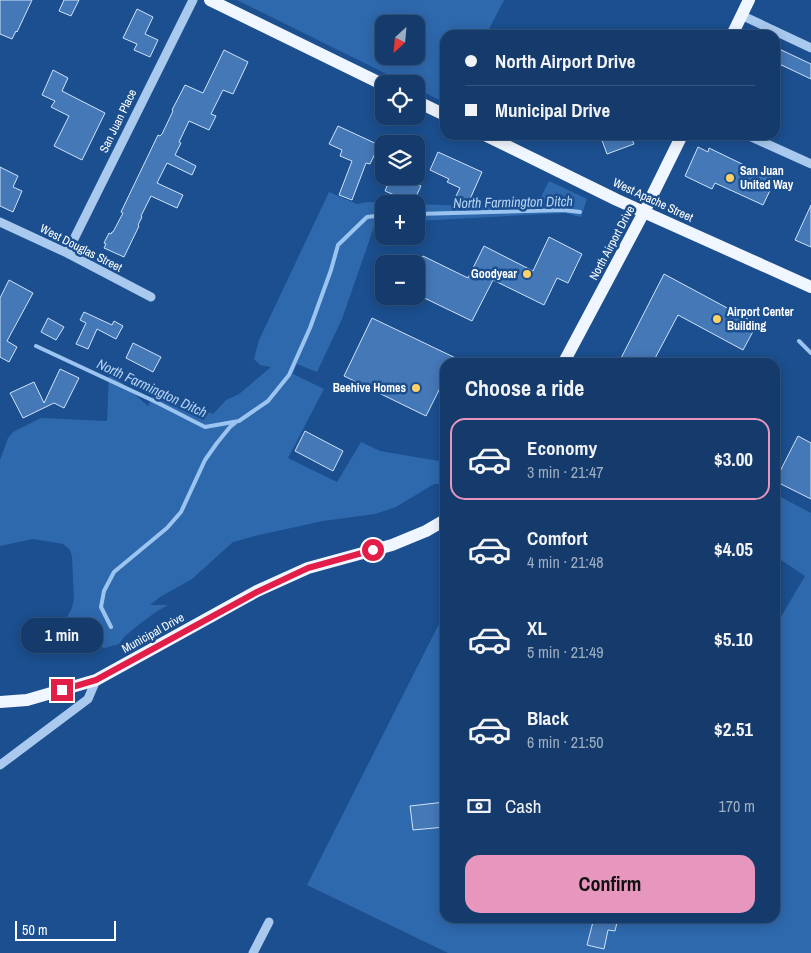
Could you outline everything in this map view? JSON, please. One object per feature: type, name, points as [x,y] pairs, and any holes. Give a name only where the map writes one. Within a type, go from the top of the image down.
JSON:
[{"type":"main road","points":[[210,0],[375,81]]},
{"type":"main road","points":[[734,30],[749,0]]},
{"type":"main road","points":[[425,105],[440,113]]},
{"type":"main road","name":"West Apache Street","points":[[495,140],[644,212],[811,287]]},
{"type":"main road","name":"North Airport Drive","points":[[566,358],[644,212],[680,140]]},
{"type":"main road","name":"Municipal Drive","points":[[0,702],[27,700],[96,680],[257,592],[308,568],[392,545],[426,531],[440,523]]},
{"type":"street","name":"San Juan Place","points":[[67,253],[193,0]]},
{"type":"street","points":[[741,15],[773,30]]},
{"type":"street","points":[[780,33],[811,48]]},
{"type":"street","points":[[758,140],[811,164]]},
{"type":"street","name":"West Douglas Street","points":[[0,222],[67,253],[151,297]]},
{"type":"street","points":[[0,765],[88,699],[96,680]]},
{"type":"street","points":[[253,953],[269,922]]},
{"type":"shaded area","points":[[237,0],[504,0],[489,30],[440,30],[440,100],[425,93],[425,75],[389,75]]},
{"type":"shaded area","points":[[549,181],[587,199],[581,217],[565,213],[425,221],[425,204],[469,206],[538,203]]},
{"type":"shaded area","points":[[329,192],[357,204],[375,202],[375,224],[342,319],[317,372],[297,364],[293,374],[324,389],[288,458],[337,482],[361,442],[380,451],[440,461],[440,484],[434,484],[396,507],[375,514],[323,521],[233,542],[192,579],[160,597],[150,605],[168,605],[137,626],[119,644],[104,648],[62,626],[72,608],[74,599],[70,550],[63,544],[33,539],[0,546],[0,460],[8,438],[13,432],[41,418],[107,421],[109,372],[148,406],[154,394],[213,414],[226,400],[239,394],[271,367],[260,365],[254,359],[259,340]]},
{"type":"shaded area","points":[[780,497],[811,513],[811,953],[448,953],[307,885],[440,622],[440,923],[780,923],[780,618],[805,576],[780,559]]},
{"type":"building","points":[[0,0],[32,0],[12,39],[0,34]]},
{"type":"building","points":[[64,0],[79,0],[71,16],[59,11]]},
{"type":"building","points":[[137,9],[153,17],[145,34],[158,40],[150,57],[134,50],[137,44],[123,38]]},
{"type":"building","points":[[780,49],[811,64],[811,79],[780,64]]},
{"type":"building","points":[[224,50],[248,62],[233,94],[223,90],[211,114],[216,116],[209,130],[189,121],[175,155],[196,166],[192,175],[167,163],[157,183],[183,195],[177,208],[151,196],[124,257],[104,248],[106,244],[104,243],[109,233],[113,232],[123,213],[121,212],[158,135],[162,134],[185,85],[203,93]]},
{"type":"building","points":[[53,70],[68,78],[62,91],[105,113],[82,160],[54,146],[69,116],[51,107],[55,101],[42,95]]},
{"type":"building","points":[[338,126],[375,143],[375,153],[370,164],[366,163],[352,200],[339,195],[352,161],[340,156],[342,150],[329,144]]},
{"type":"building","points":[[602,140],[632,140],[634,144],[607,154]]},
{"type":"building","name":"San Juan United Way","points":[[698,147],[708,152],[709,148],[775,180],[763,205],[715,183],[712,189],[685,176]]},
{"type":"building","points":[[438,152],[482,172],[467,206],[454,200],[460,188],[447,182],[449,179],[430,170]]},
{"type":"building","points":[[0,167],[18,176],[13,187],[22,191],[13,212],[0,206]]},
{"type":"building","points":[[387,185],[421,186],[417,195],[394,195],[385,191]]},
{"type":"building","points":[[811,205],[811,247],[795,240]]},
{"type":"building","points":[[549,237],[582,254],[568,283],[557,278],[544,305],[493,280],[472,321],[425,298],[425,257],[468,278],[484,246],[533,271]]},
{"type":"building","name":"Airport Center Building","points":[[664,274],[757,324],[743,350],[678,315],[655,358],[621,358]]},
{"type":"building","points":[[9,280],[33,293],[7,341],[17,347],[9,362],[0,357],[0,298]]},
{"type":"building","points":[[84,312],[112,325],[114,321],[123,326],[116,339],[97,329],[88,349],[76,344],[86,323],[80,320]]},
{"type":"building","points":[[48,318],[64,327],[56,340],[41,332]]},
{"type":"building","points":[[372,318],[456,358],[440,358],[440,388],[426,416],[344,376]]},
{"type":"building","points":[[133,343],[161,357],[153,372],[126,358]]},
{"type":"building","points":[[60,369],[79,378],[64,408],[54,403],[23,418],[10,393],[34,382],[44,403]]},
{"type":"building","points":[[305,431],[343,451],[333,471],[295,451]]},
{"type":"building","points":[[798,436],[811,443],[811,499],[780,484],[780,471]]},
{"type":"building","points":[[440,803],[440,827],[413,830],[410,806]]},
{"type":"building","points":[[593,923],[617,923],[615,931],[608,930],[604,949],[587,945]]},
{"type":"waterway","name":"North Farmington Ditch","points":[[425,214],[563,210],[580,212]]},
{"type":"waterway","name":"North Farmington Ditch","points":[[36,346],[205,427],[239,421],[268,401],[289,375],[310,328],[338,245],[367,217],[375,216]]},
{"type":"waterway","name":"North Farmington Ditch","points":[[799,341],[811,353]]},
{"type":"waterway","points":[[111,627],[101,607],[104,591],[114,572],[167,528],[181,512],[205,460],[235,423]]},
{"type":"place","name":"San Juan United Way","points":[[730,178]]},
{"type":"place","name":"Goodyear","points":[[527,274]]},
{"type":"place","name":"Airport Center Building","points":[[717,319]]},
{"type":"place","name":"Beehive Homes","points":[[416,388]]},
{"type":"route","points":[[62,690],[96,680],[257,592],[308,568],[373,550]]}]
